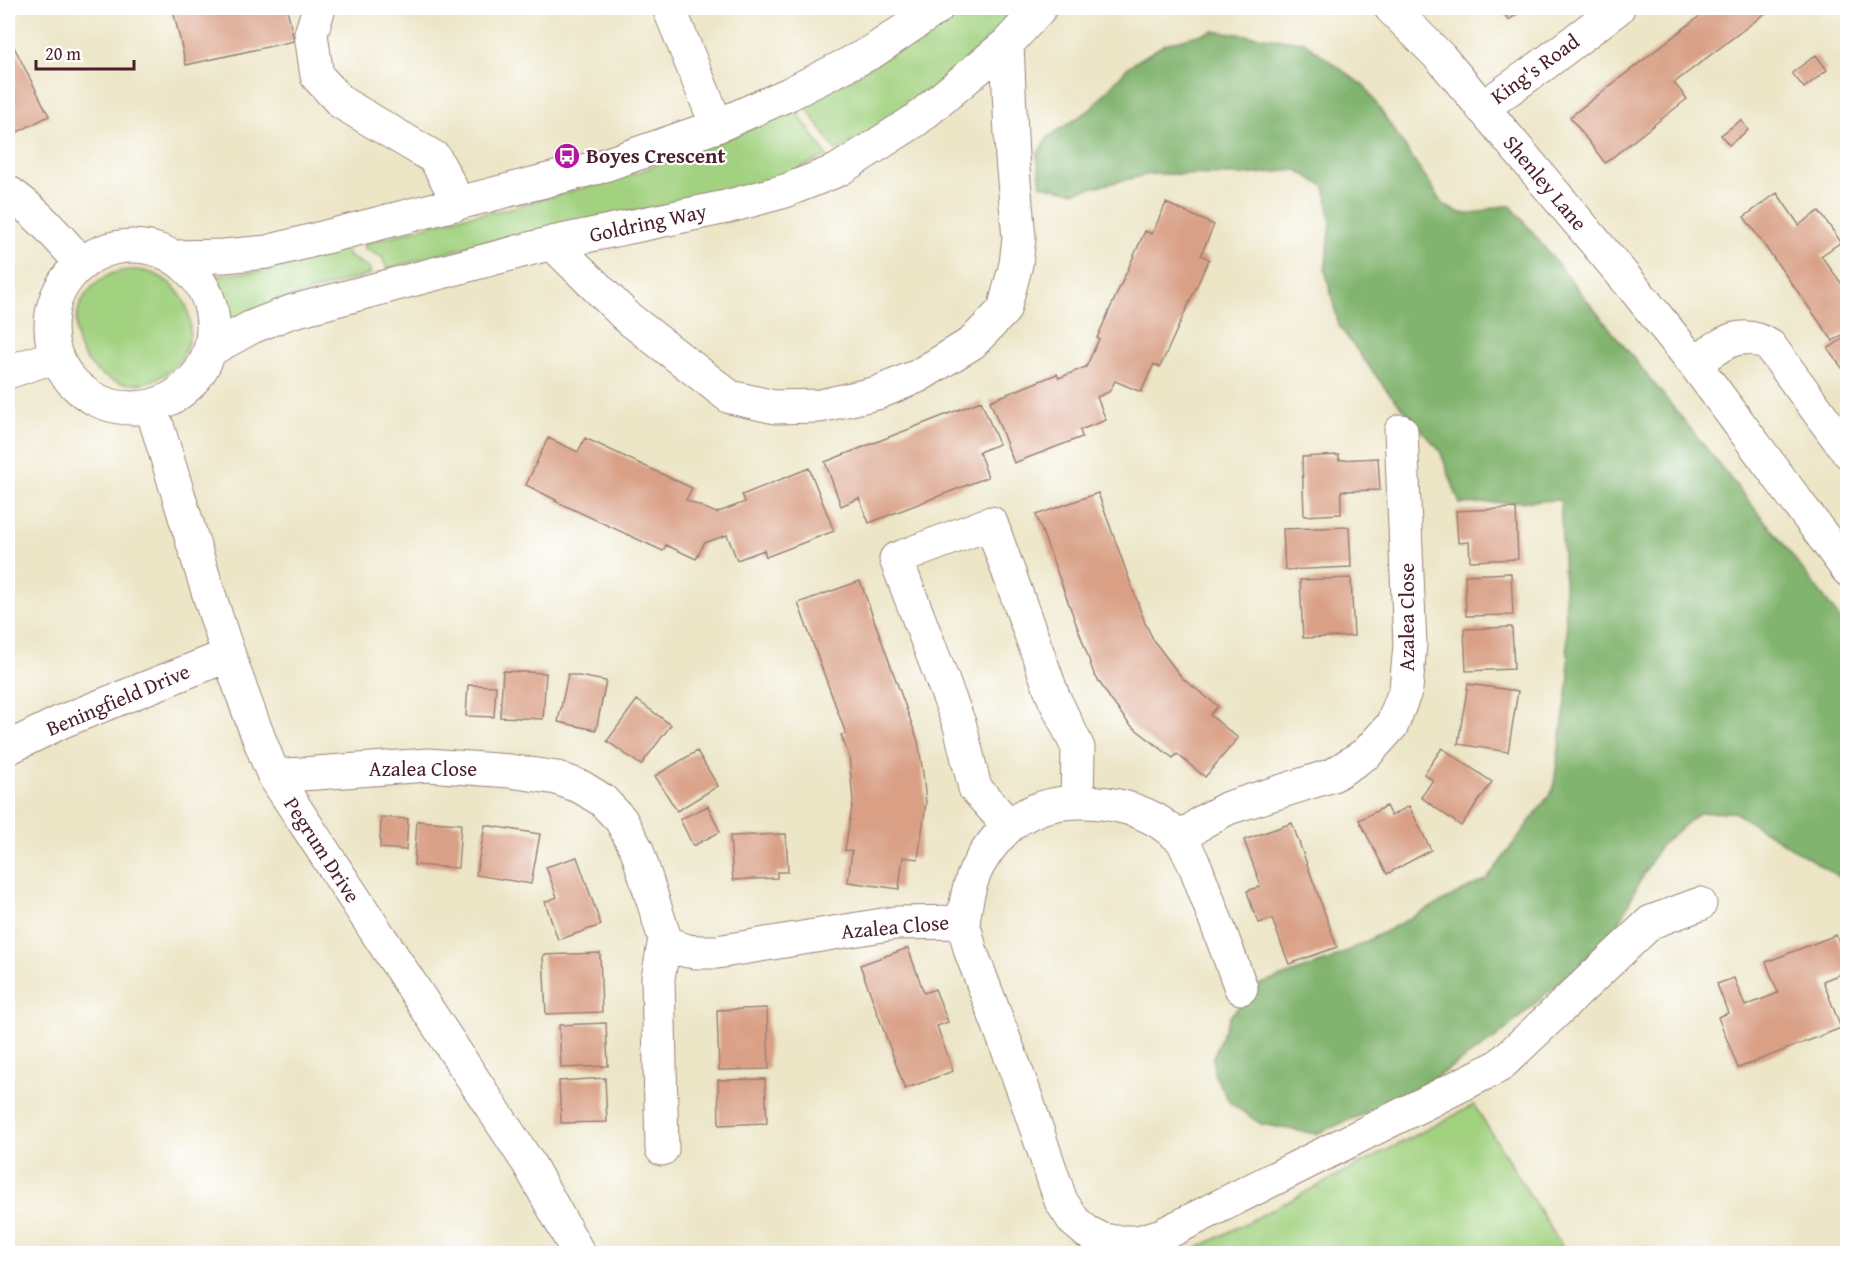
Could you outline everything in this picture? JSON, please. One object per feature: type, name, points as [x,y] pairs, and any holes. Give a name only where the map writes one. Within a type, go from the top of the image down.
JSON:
[{"type":"street","points":[[319,8],[311,34],[317,76],[342,103],[435,158],[450,186],[456,204]]},
{"type":"street","points":[[669,8],[717,126]]},
{"type":"street","points":[[173,257],[267,252],[599,167],[717,126],[789,94],[872,52],[938,8]]},
{"type":"street","name":"Goldring Way","points":[[210,350],[252,327],[290,312],[552,243],[726,207],[785,191],[838,170],[916,120],[1007,44],[1040,8]]},
{"type":"street","name":"King's Road","points":[[1482,108],[1618,8]]},
{"type":"street","name":"Shenley Lane","points":[[1397,9],[1441,58],[1637,292],[1694,363],[1848,570]]},
{"type":"street","points":[[552,243],[628,318],[730,397],[775,407],[820,406],[877,393],[918,376],[972,343],[1004,310],[1016,264],[1019,238],[1012,158],[1007,44]]},
{"type":"street","points":[[8,192],[43,220],[82,264]]},
{"type":"street","points":[[126,246],[151,248],[173,257],[194,274],[208,297],[213,323],[210,350],[198,375],[177,394],[151,406],[128,408],[105,404],[84,393],[67,376],[56,356],[51,330],[54,305],[64,282],[82,264],[103,252],[126,246]]},
{"type":"street","points":[[1694,363],[1729,340],[1740,337],[1759,339],[1770,346],[1848,452]]},
{"type":"street","points":[[8,372],[56,356]]},
{"type":"street","name":"Pegrum Drive","points":[[151,406],[229,654],[274,776],[529,1164],[579,1254]]},
{"type":"street","name":"Azalea Close","points":[[274,776],[428,765],[521,773],[557,778],[581,786],[602,800],[621,820],[637,850],[665,939],[675,948],[688,952],[717,952],[895,923],[963,922],[968,890],[978,865],[1009,826],[1024,815],[1044,808],[1077,802],[1095,802],[1125,808],[1152,818],[1182,839],[1202,822],[1228,808],[1333,775],[1367,753],[1392,725],[1406,689],[1410,645],[1401,431]]},
{"type":"street","points":[[1009,826],[975,788],[960,726],[896,560],[991,523],[1053,696],[1078,748],[1077,802]]},
{"type":"street","name":"Beningfield Drive","points":[[8,748],[63,720],[229,654]]},
{"type":"street","points":[[1182,839],[1196,868],[1240,988]]},
{"type":"street","points":[[963,922],[971,952],[1023,1089],[1061,1202],[1074,1221],[1087,1232],[1114,1242],[1138,1242],[1162,1235],[1499,1066],[1651,922],[1700,904]]},
{"type":"street","points":[[662,1149],[658,978],[665,939]]},
{"type":"green space","points":[[962,8],[1018,8],[956,72],[894,119],[836,151],[804,104],[909,44]]},
{"type":"green space","points":[[1213,31],[1304,42],[1365,87],[1444,205],[1464,214],[1511,206],[1781,541],[1847,628],[1847,882],[1734,812],[1698,813],[1660,846],[1639,882],[1614,934],[1496,1038],[1407,1096],[1316,1134],[1261,1124],[1230,1103],[1214,1074],[1213,1057],[1231,1015],[1261,984],[1330,960],[1488,878],[1553,790],[1569,680],[1560,500],[1460,504],[1440,451],[1385,388],[1339,326],[1325,270],[1331,224],[1325,187],[1297,170],[1245,175],[1151,174],[1073,192],[1041,185],[1037,155],[1048,137],[1091,109],[1129,66],[1165,44]]},
{"type":"green space","points":[[795,109],[827,156],[775,179],[715,197],[603,217],[478,244],[387,269],[382,257],[365,249],[364,244],[459,217],[503,210],[636,173],[746,131]]},
{"type":"green space","points":[[346,248],[349,257],[369,267],[371,274],[255,308],[232,321],[218,275],[262,271]]},
{"type":"green space","points":[[133,270],[155,274],[173,287],[186,305],[190,327],[186,349],[173,367],[155,380],[133,384],[111,380],[93,367],[80,349],[76,327],[80,305],[93,287],[111,274]]},
{"type":"green space","points":[[1474,1105],[1566,1253],[1188,1253]]},
{"type":"building","points":[[184,8],[287,8],[294,41],[186,65],[173,10]]},
{"type":"building","points":[[1499,8],[1525,8],[1509,20]]},
{"type":"building","points":[[1710,8],[1772,8],[1674,83],[1687,99],[1605,163],[1570,117]]},
{"type":"building","points":[[8,35],[49,116],[8,137]]},
{"type":"building","points":[[1816,55],[1827,70],[1804,88],[1792,73]]},
{"type":"building","points":[[1741,120],[1748,130],[1729,145],[1721,135]]},
{"type":"building","points":[[1777,193],[1799,225],[1819,211],[1841,242],[1821,256],[1848,292],[1848,331],[1833,341],[1744,217]]},
{"type":"building","points":[[1166,203],[1214,225],[1201,255],[1209,259],[1160,367],[1154,364],[1141,392],[1115,381],[1109,392],[1097,397],[1106,420],[1080,430],[1082,437],[1014,463],[990,401],[1057,374],[1059,378],[1086,367],[1145,231],[1152,234]]},
{"type":"building","points":[[1848,335],[1848,376],[1828,349]]},
{"type":"building","points":[[981,401],[999,444],[979,452],[988,477],[869,523],[859,498],[841,506],[825,462]]},
{"type":"building","points":[[548,438],[578,452],[585,438],[692,488],[686,500],[716,513],[745,502],[742,495],[809,468],[834,531],[766,557],[764,550],[737,560],[727,535],[704,543],[696,559],[666,545],[663,551],[555,501],[526,485]]},
{"type":"building","points":[[1339,455],[1339,460],[1378,458],[1380,490],[1341,491],[1341,514],[1304,516],[1302,457]]},
{"type":"building","points":[[1098,493],[1145,623],[1154,641],[1182,678],[1218,706],[1210,715],[1238,738],[1205,777],[1177,754],[1173,758],[1129,724],[1094,674],[1036,515]]},
{"type":"building","points":[[1516,508],[1518,559],[1470,561],[1469,542],[1458,543],[1456,511]]},
{"type":"building","points":[[1349,527],[1351,567],[1285,570],[1283,529]]},
{"type":"building","points":[[1511,573],[1513,615],[1466,616],[1465,575]]},
{"type":"building","points":[[1351,578],[1354,636],[1303,638],[1300,580]]},
{"type":"building","points":[[860,581],[918,741],[923,773],[926,803],[918,859],[903,857],[899,889],[848,882],[852,851],[845,850],[853,801],[849,756],[841,735],[846,734],[798,603]]},
{"type":"building","points":[[1512,627],[1514,669],[1466,671],[1464,629]]},
{"type":"building","points":[[503,671],[546,673],[543,719],[500,717]]},
{"type":"building","points":[[568,674],[606,681],[596,730],[558,722]]},
{"type":"building","points":[[1468,684],[1518,691],[1508,752],[1458,744]]},
{"type":"building","points":[[468,685],[496,686],[494,717],[466,716]]},
{"type":"building","points":[[637,700],[671,725],[641,765],[607,741]]},
{"type":"building","points":[[1442,748],[1492,782],[1461,826],[1421,797],[1433,780],[1424,774]]},
{"type":"building","points":[[697,751],[718,786],[677,811],[655,776]]},
{"type":"building","points":[[708,806],[720,832],[693,846],[680,819]]},
{"type":"building","points":[[1386,806],[1391,816],[1409,806],[1431,850],[1387,874],[1359,820]]},
{"type":"building","points":[[381,817],[408,819],[406,850],[380,848]]},
{"type":"building","points":[[417,821],[461,824],[458,868],[414,865]]},
{"type":"building","points":[[1292,823],[1337,947],[1289,964],[1272,919],[1259,923],[1252,907],[1247,891],[1261,886],[1244,840]]},
{"type":"building","points":[[485,825],[540,834],[531,884],[476,875]]},
{"type":"building","points":[[786,834],[788,872],[777,872],[777,878],[733,880],[730,836]]},
{"type":"building","points":[[577,857],[601,925],[558,940],[545,902],[557,897],[546,867]]},
{"type":"building","points":[[1836,935],[1848,964],[1848,971],[1823,981],[1841,1028],[1738,1068],[1718,1017],[1728,1013],[1717,984],[1734,978],[1745,1006],[1778,993],[1766,962]]},
{"type":"building","points":[[908,948],[924,993],[935,989],[948,1022],[937,1026],[953,1071],[905,1089],[860,965]]},
{"type":"building","points":[[600,953],[602,1012],[546,1014],[543,955]]},
{"type":"building","points":[[767,1008],[769,1069],[719,1070],[717,1010]]},
{"type":"building","points":[[606,1023],[608,1066],[561,1068],[559,1025]]},
{"type":"building","points":[[605,1078],[607,1122],[561,1123],[559,1081]]},
{"type":"building","points":[[765,1079],[767,1123],[719,1125],[718,1080]]},
{"type":"place","name":"Boyes Crescent","points":[[567,156]]}]
